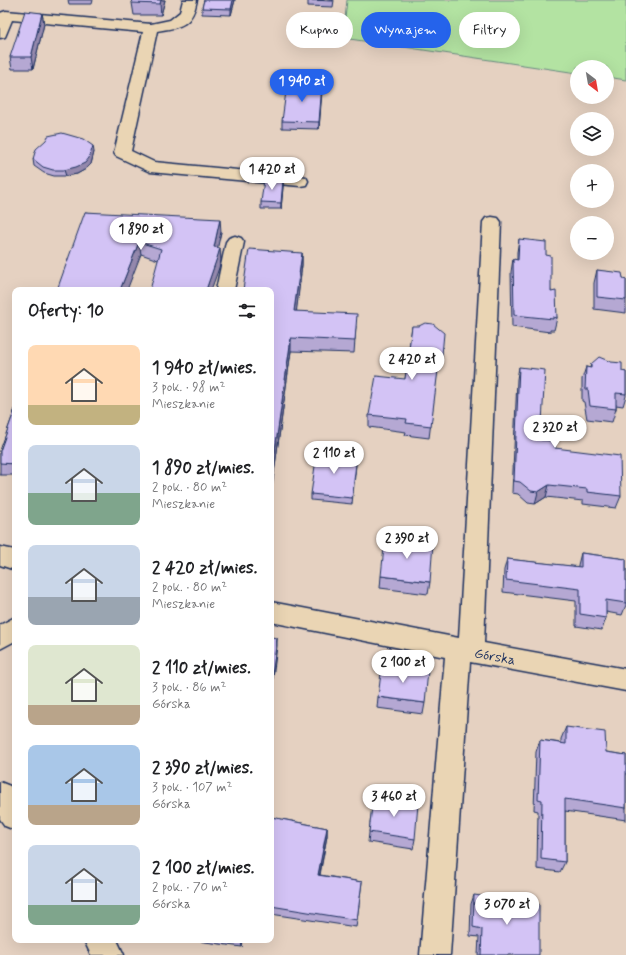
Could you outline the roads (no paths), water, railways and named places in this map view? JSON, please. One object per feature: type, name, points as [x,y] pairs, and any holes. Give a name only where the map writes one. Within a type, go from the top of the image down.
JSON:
[{"type":"street","points":[[0,34],[6,15],[151,28],[174,24],[187,14],[190,0]]},
{"type":"street","points":[[151,28],[122,153],[150,167],[300,181]]},
{"type":"street","points":[[435,955],[464,651],[492,222]]},
{"type":"street","points":[[226,287],[234,242]]},
{"type":"street","points":[[0,556],[12,559]]},
{"type":"street","name":"Górska","points":[[274,613],[464,651],[626,680]]},
{"type":"street","points":[[0,638],[12,630]]},
{"type":"street","points":[[0,795],[12,813]]},
{"type":"street","points":[[100,943],[109,955]]}]
